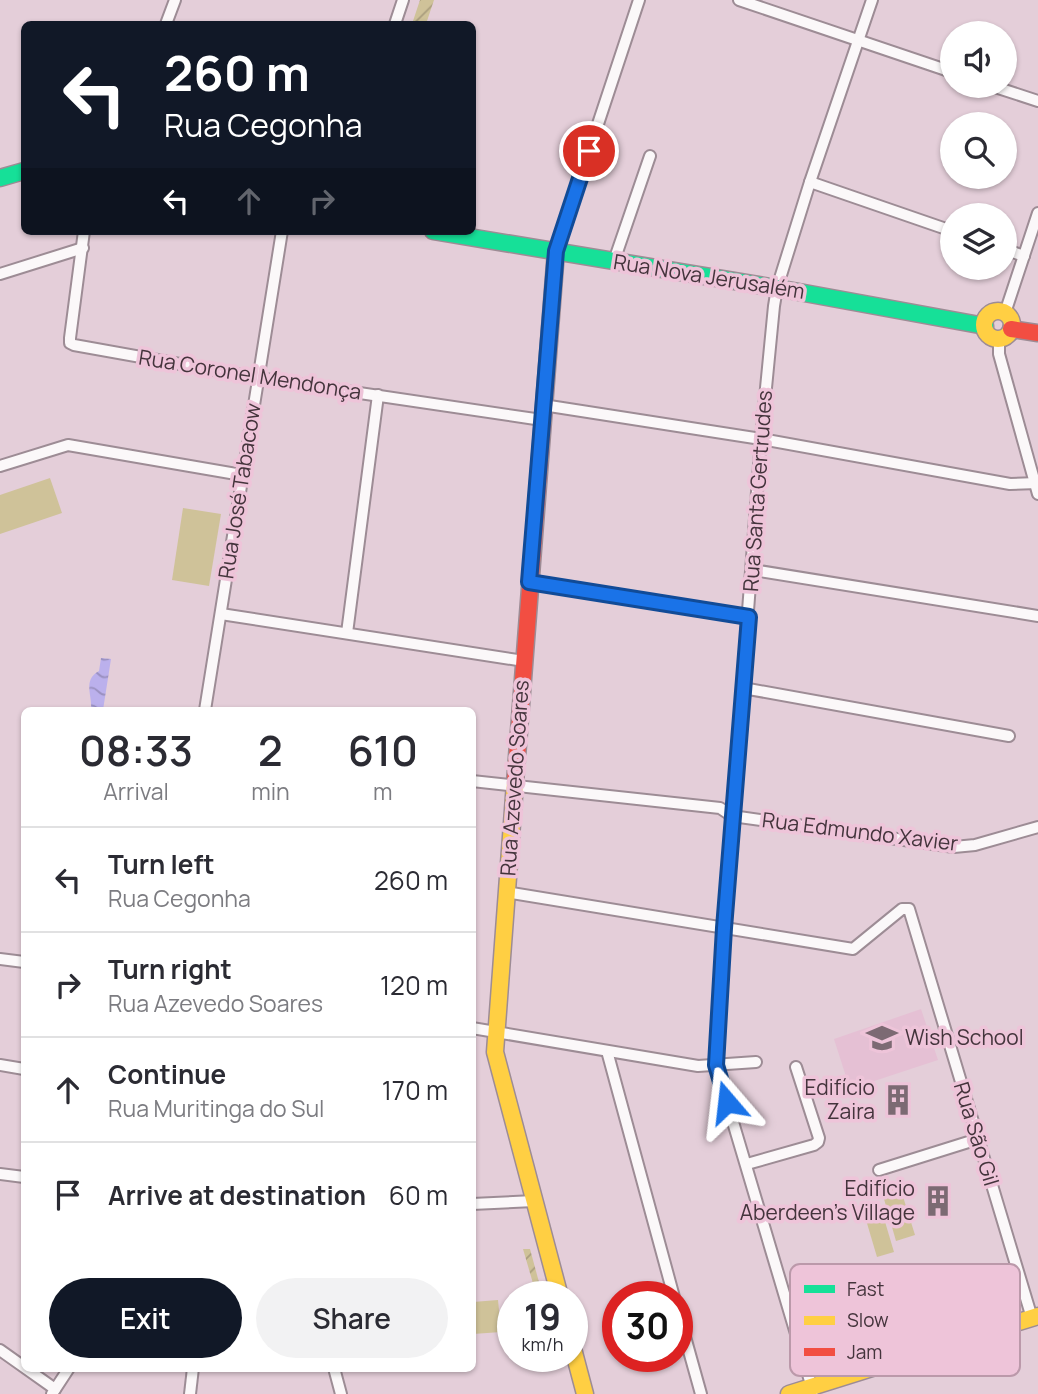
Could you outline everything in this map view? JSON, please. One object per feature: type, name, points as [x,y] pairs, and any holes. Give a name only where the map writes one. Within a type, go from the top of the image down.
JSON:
[{"type":"street","points":[[167,21],[173,0]]},
{"type":"street","points":[[396,21],[403,0]]},
{"type":"street","points":[[556,251],[639,0]]},
{"type":"street","points":[[739,0],[757,3],[940,68]]},
{"type":"street","name":"Rua Santa Gertrudes","points":[[790,1311],[716,1065],[724,928],[761,439],[777,288],[872,0]]},
{"type":"street","points":[[1017,95],[1038,102]]},
{"type":"street","points":[[614,261],[650,156]]},
{"type":"street","points":[[0,178],[21,171]]},
{"type":"street","points":[[810,182],[940,227]]},
{"type":"street","points":[[1005,313],[1038,213]]},
{"type":"street","name":"Rua Coronel Mendonça","points":[[84,235],[71,343],[258,378],[378,395],[761,439],[1037,487]]},
{"type":"street","name":"Rua José Tabacow","points":[[206,707],[281,235]]},
{"type":"street","name":"Rua Nova Jerusalém","points":[[458,235],[985,326]]},
{"type":"street","points":[[0,274],[83,248]]},
{"type":"street","name":"Rua Azevedo Soares","points":[[556,251],[495,1031],[495,1052],[556,1281]]},
{"type":"street","points":[[1017,254],[1024,256]]},
{"type":"street","points":[[1037,487],[999,354],[1005,334],[1012,322],[1005,313],[991,313],[986,318],[985,326],[989,335],[1005,334],[1038,333]]},
{"type":"street","points":[[347,633],[378,395]]},
{"type":"street","points":[[0,466],[68,445],[242,475]]},
{"type":"street","points":[[752,570],[1038,616]]},
{"type":"street","points":[[529,582],[749,617]]},
{"type":"street","points":[[221,614],[524,661]]},
{"type":"street","points":[[743,688],[1009,736]]},
{"type":"street","name":"Rua Edmundo Xavier","points":[[476,782],[720,808],[732,816],[964,847],[1038,827]]},
{"type":"street","points":[[506,892],[724,928]]},
{"type":"street","name":"Rua São Gil","points":[[724,928],[853,949],[902,909],[909,909],[1018,1264]]},
{"type":"street","points":[[0,959],[21,962]]},
{"type":"street","points":[[476,1029],[698,1066],[756,1062]]},
{"type":"street","points":[[607,1051],[670,1281]]},
{"type":"street","points":[[0,1065],[21,1068]]},
{"type":"street","points":[[747,1164],[818,1142],[796,1067]]},
{"type":"street","points":[[879,1170],[978,1139]]},
{"type":"street","points":[[0,1174],[21,1177]]},
{"type":"street","points":[[476,1204],[534,1201]]},
{"type":"street","name":"Rua São Gil","points":[[1020,1270],[1035,1317]]},
{"type":"street","points":[[0,1350],[21,1366]]},
{"type":"street","points":[[693,1365],[701,1394]]},
{"type":"street","points":[[28,1372],[54,1392],[66,1372]]},
{"type":"street","points":[[190,1394],[193,1372]]},
{"type":"street","points":[[335,1372],[341,1394]]},
{"type":"street","points":[[579,1372],[585,1394]]},
{"type":"street","points":[[789,1394],[813,1390],[856,1376]]},
{"type":"shaded area","points":[[420,0],[434,0],[427,21],[413,21]]},
{"type":"shaded area","points":[[50,478],[62,513],[0,534],[0,495]]},
{"type":"shaded area","points":[[183,508],[221,514],[209,586],[172,580]]},
{"type":"shaded area","points":[[921,1009],[938,1060],[850,1089],[834,1039]]},
{"type":"shaded area","points":[[900,1187],[915,1235],[896,1241],[882,1192]]},
{"type":"shaded area","points":[[883,1215],[894,1252],[877,1257],[866,1220]]},
{"type":"shaded area","points":[[523,1249],[530,1249],[539,1281],[532,1281]]},
{"type":"shaded area","points":[[497,1300],[497,1332],[476,1334],[476,1302]]},
{"type":"water","points":[[101,658],[111,659],[103,707],[91,707],[91,679],[99,671]]},
{"type":"traffic: fast","points":[[0,178],[21,172]]},
{"type":"traffic: fast","points":[[457,235],[777,288],[985,326]]},
{"type":"traffic: slow","points":[[998,311],[1008,315],[1012,325],[1008,335],[998,339],[988,335],[984,325],[988,315],[998,311]]},
{"type":"traffic: slow","points":[[515,783],[495,1052],[556,1281]]},
{"type":"traffic: slow","points":[[1020,1322],[1038,1316]]},
{"type":"traffic: slow","points":[[579,1372],[585,1394]]},
{"type":"traffic: slow","points":[[789,1394],[846,1376]]},
{"type":"traffic: jam","points":[[515,783],[556,251]]},
{"type":"traffic: jam","points":[[1011,329],[1038,333]]},
{"type":"place","name":"Wish School","points":[[882,1038]]},
{"type":"place","name":"Edifício Zaira","points":[[898,1100]]},
{"type":"place","name":"Edifício Aberdeen's Village","points":[[938,1201]]},
{"type":"route","points":[[589,151],[556,251],[529,582],[749,617],[716,1065],[727,1102]]}]
